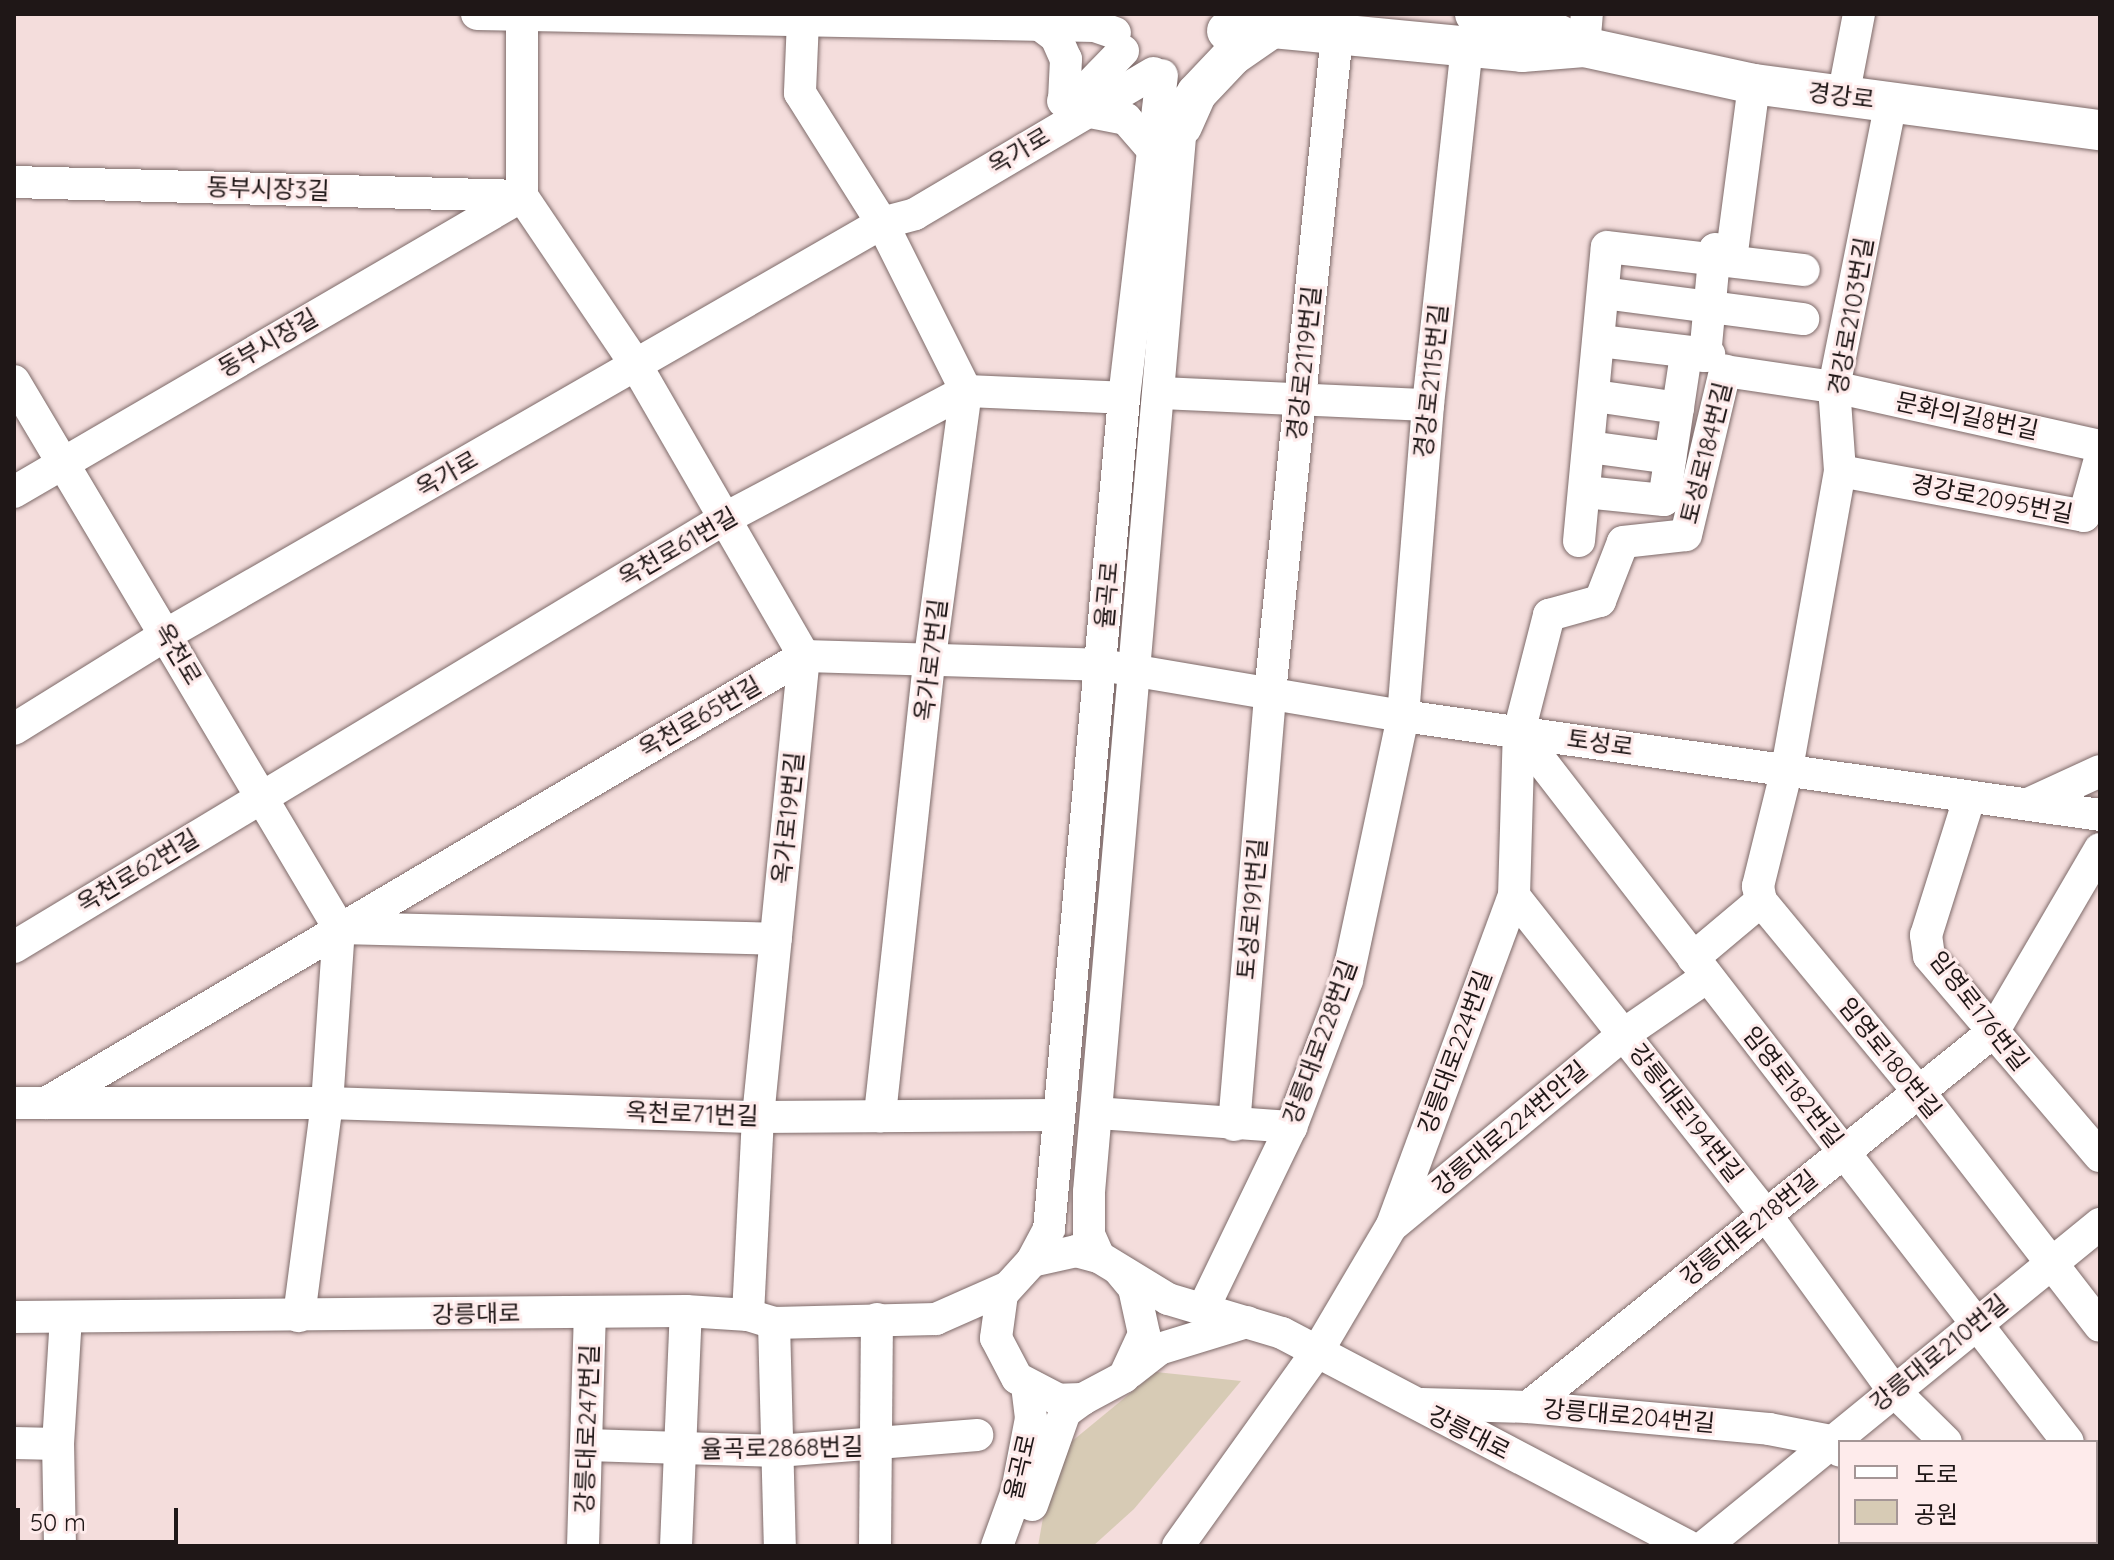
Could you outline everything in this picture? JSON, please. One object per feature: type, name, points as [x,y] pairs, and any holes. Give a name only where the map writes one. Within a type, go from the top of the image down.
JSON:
[{"type":"main road","name":"경강로","points":[[1227,23],[1337,34],[1471,30],[1526,16],[1586,30],[1754,84],[2100,130]]},
{"type":"main road","points":[[1167,138],[1196,94],[1214,74],[1273,28]]},
{"type":"main road","name":"경강로","points":[[1471,30],[1522,52],[1586,30]]},
{"type":"street","points":[[477,14],[1095,26],[1117,33],[1183,89],[1167,138],[1161,393],[1097,1113],[1089,1235],[1138,1299],[1144,1334],[1124,1377]]},
{"type":"street","points":[[1843,97],[1859,14]]},
{"type":"street","points":[[522,15],[522,196],[636,365],[722,520],[804,656],[929,663],[1101,665]]},
{"type":"street","points":[[803,20],[800,93],[882,223],[966,391],[1124,398]]},
{"type":"street","name":"옥가로","points":[[14,729],[167,634],[882,223],[915,214],[1074,106],[1169,74],[1219,49],[1227,23]]},
{"type":"street","points":[[1040,25],[1056,37],[1066,59],[1074,106],[1126,119],[1167,138]]},
{"type":"street","name":"경강로2115번길","points":[[1403,716],[1428,405],[1471,30]]},
{"type":"street","name":"옥가로","points":[[1074,106],[1091,84],[1117,33]]},
{"type":"street","name":"경강로2119번길","points":[[1270,693],[1337,34]]},
{"type":"street","points":[[1705,353],[1713,306],[1715,249],[1732,252],[1754,84]]},
{"type":"street","name":"경강로2103번길","points":[[1787,769],[1840,471],[1834,387],[1891,102]]},
{"type":"street","name":"율곡로","points":[[1032,1261],[1049,1229],[1056,1115],[1124,398],[1167,138]]},
{"type":"street","name":"동부시장3길","points":[[14,182],[522,196]]},
{"type":"street","name":"동부시장길","points":[[14,492],[522,196]]},
{"type":"street","points":[[1579,541],[1607,247],[1804,270]]},
{"type":"street","points":[[1603,293],[1803,319]]},
{"type":"street","points":[[1600,341],[1796,364]]},
{"type":"street","points":[[1585,492],[1664,500],[1686,354],[1705,353]]},
{"type":"street","name":"토성로184번길","points":[[1519,732],[1549,615],[1600,601],[1623,542],[1686,535],[1725,371],[1834,387]]},
{"type":"street","name":"옥천로","points":[[14,381],[60,464],[167,634],[339,928]]},
{"type":"street","name":"문화의길8번길","points":[[1834,387],[2100,446]]},
{"type":"street","name":"옥천로61번길","points":[[261,796],[722,520],[966,391]]},
{"type":"street","name":"옥가로7번길","points":[[880,1116],[929,663],[966,391]]},
{"type":"street","points":[[1161,393],[1301,395],[1428,405]]},
{"type":"street","points":[[1595,396],[1678,408]]},
{"type":"street","points":[[1589,447],[1670,458]]},
{"type":"street","name":"경강로2095번길","points":[[1840,471],[2092,521],[2100,459]]},
{"type":"street","name":"옥천로65번길","points":[[339,928],[804,656]]},
{"type":"street","name":"옥가로19번길","points":[[780,1546],[778,1451],[761,1319],[758,1117],[804,656]]},
{"type":"street","name":"토성로","points":[[1101,665],[1403,716],[1787,769],[1969,799],[2100,815]]},
{"type":"street","name":"토성로191번길","points":[[1234,1125],[1270,693]]},
{"type":"street","name":"강릉대로228번길","points":[[1204,1307],[1291,1127],[1347,980],[1403,716]]},
{"type":"street","name":"강릉대로224번길","points":[[1181,1545],[1317,1352],[1392,1225],[1514,896],[1519,732]]},
{"type":"street","name":"임영로182번길","points":[[1519,732],[2067,1440]]},
{"type":"street","points":[[1761,901],[1758,886],[1787,769]]},
{"type":"street","points":[[2028,804],[2100,771]]},
{"type":"street","name":"옥천로62번길","points":[[14,947],[261,796]]},
{"type":"street","name":"임영로176번길","points":[[1969,799],[1926,935],[1929,956],[2100,1156]]},
{"type":"street","name":"강릉대로218번길","points":[[1528,1407],[1993,1032],[2100,849]]},
{"type":"street","name":"강릉대로194번길","points":[[1514,896],[1766,1215],[1893,1390],[1944,1440]]},
{"type":"street","name":"강릉대로224번안길","points":[[1392,1225],[1700,968],[1761,901]]},
{"type":"street","name":"임영로180번길","points":[[1761,901],[1920,1093],[2100,1326]]},
{"type":"street","points":[[299,1316],[327,1103],[339,928]]},
{"type":"street","points":[[46,1103],[339,928],[776,939]]},
{"type":"street","points":[[14,1103],[327,1103]]},
{"type":"street","name":"옥천로71번길","points":[[327,1103],[758,1117],[1056,1115]]},
{"type":"street","points":[[1097,1113],[1291,1127]]},
{"type":"street","name":"강릉대로210번길","points":[[1842,1440],[1893,1390],[1979,1323],[2050,1260],[2100,1224]]},
{"type":"street","points":[[936,1319],[1006,1288],[1032,1261],[1076,1251],[1109,1263]]},
{"type":"street","name":"강릉대로","points":[[1109,1263],[1168,1299],[1250,1321],[1317,1352],[1688,1546]]},
{"type":"street","points":[[1003,1360],[995,1316],[1006,1288]]},
{"type":"street","points":[[676,1546],[677,1448],[686,1311]]},
{"type":"street","name":"강릉대로","points":[[14,1317],[686,1311],[761,1319],[936,1319]]},
{"type":"street","name":"강릉대로247번길","points":[[583,1546],[590,1313]]},
{"type":"street","points":[[60,1546],[58,1444],[66,1318]]},
{"type":"street","points":[[875,1546],[877,1319]]},
{"type":"street","points":[[936,1319],[990,1342],[1027,1386],[1059,1400],[1083,1399],[1124,1377],[1159,1349],[1250,1321]]},
{"type":"street","name":"율곡로","points":[[997,1546],[1017,1491],[1031,1418],[1027,1386]]},
{"type":"street","name":"율곡로","points":[[1018,1546],[1056,1432],[1065,1412],[1083,1399]]},
{"type":"street","name":"강릉대로204번길","points":[[1411,1403],[1528,1407],[1769,1429],[1836,1446]]},
{"type":"street","name":"율곡로2868번길","points":[[587,1445],[778,1451],[877,1447],[977,1435]]},
{"type":"street","points":[[14,1443],[58,1444]]},
{"type":"street","name":"강릉대로210번길","points":[[1705,1546],[1836,1446]]},
{"type":"green space","points":[[1156,1372],[1241,1381],[1134,1509],[1093,1546],[1038,1546],[1054,1456]]}]
